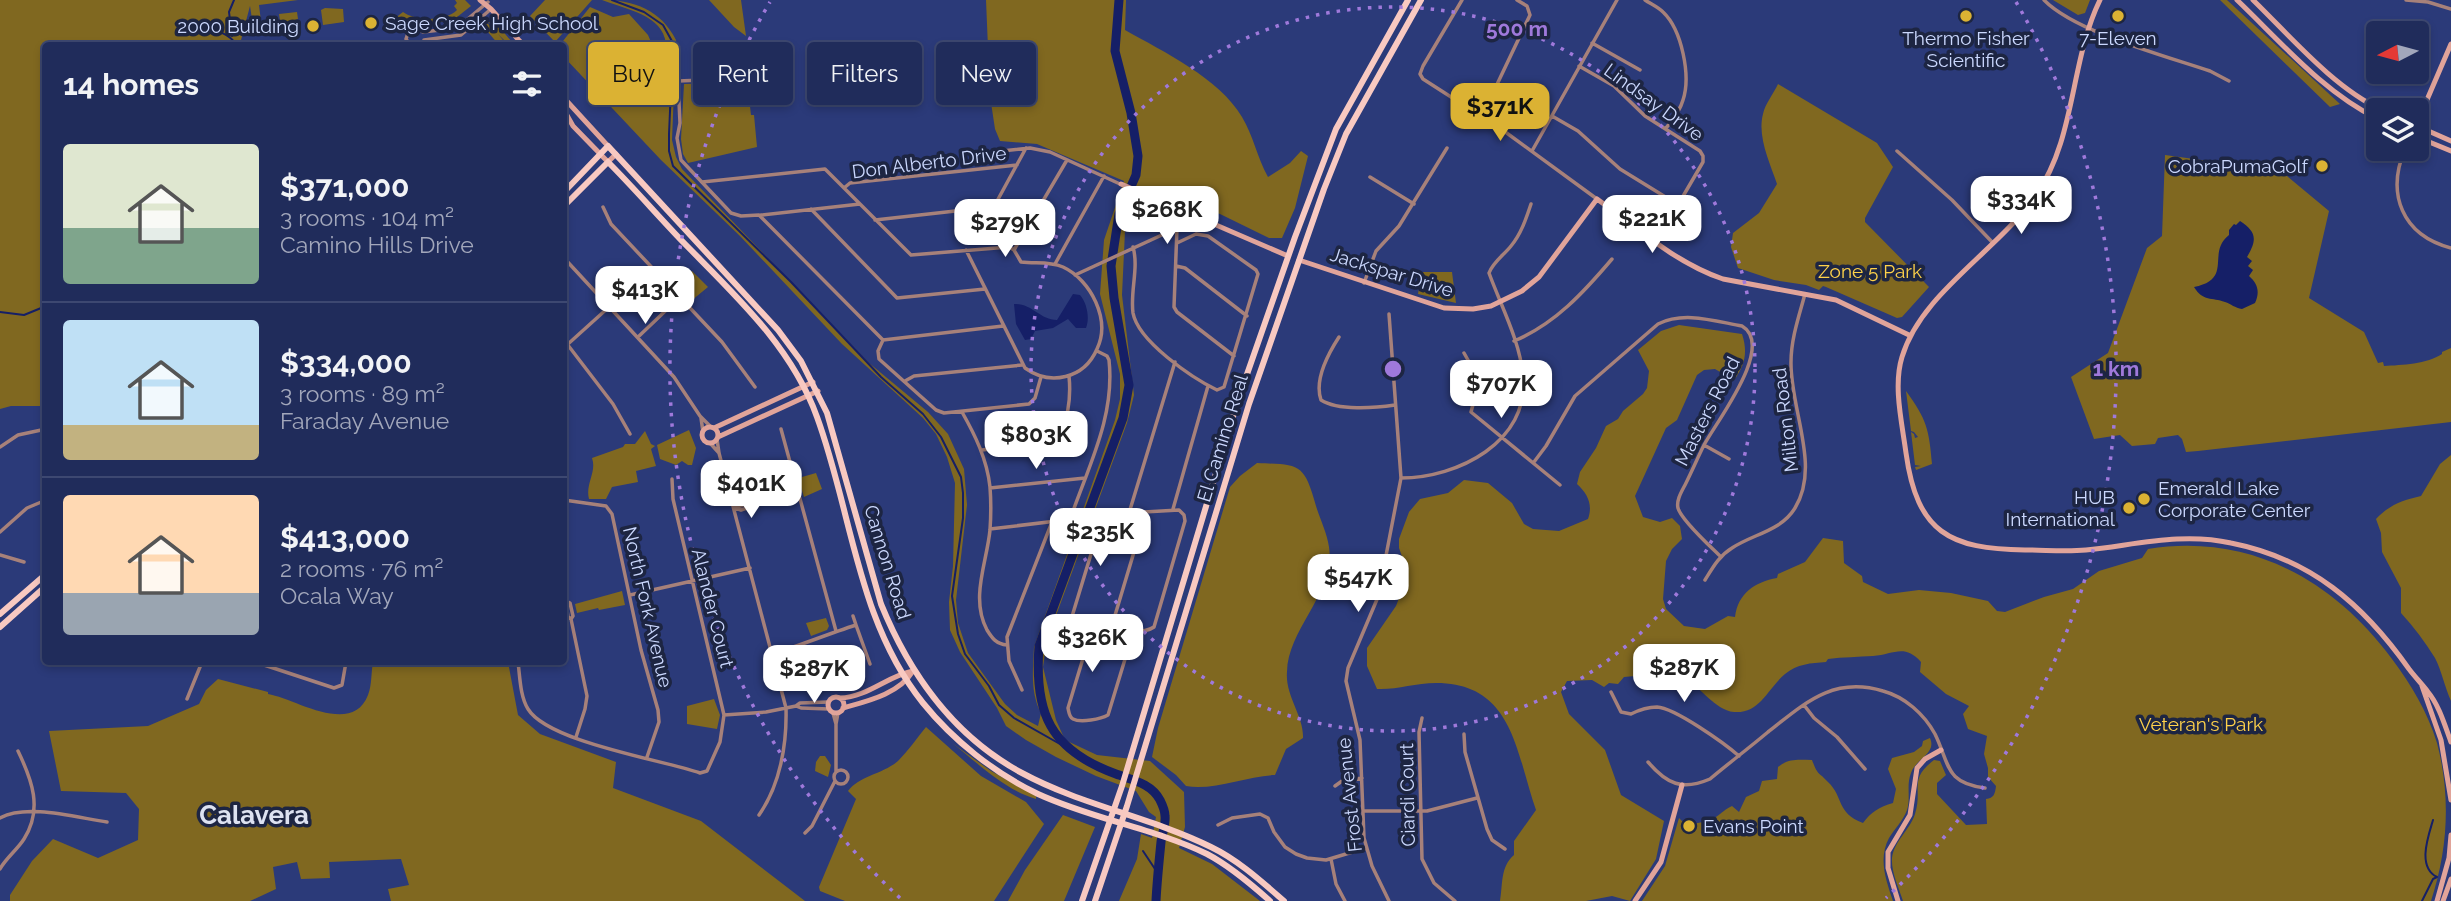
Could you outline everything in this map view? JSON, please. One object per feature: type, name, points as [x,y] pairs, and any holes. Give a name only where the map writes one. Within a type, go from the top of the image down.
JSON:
[{"type":"main road","name":"El Camino Real","points":[[1082,901],[1122,786],[1238,400],[1288,256],[1336,129],[1408,0]]},
{"type":"main road","name":"El Camino Real","points":[[1094,901],[1122,823],[1249,404],[1299,260],[1346,134],[1421,0]]},
{"type":"main road","name":"Cannon Road","points":[[606,143],[778,330],[813,382],[838,447],[881,604],[900,649],[943,711],[965,734],[1006,764],[1061,791],[1155,824],[1219,861],[1270,901]]},
{"type":"main road","points":[[567,188],[600,155],[606,143]]},
{"type":"main road","name":"Cannon Road","points":[[608,162],[784,353],[817,417],[872,608],[890,654],[907,681],[940,722],[989,764],[1038,794],[1111,820],[1224,853],[1284,901]]},
{"type":"main road","points":[[567,203],[608,162]]},
{"type":"main road","points":[[0,614],[42,577]]},
{"type":"main road","points":[[0,627],[42,590]]},
{"type":"street","points":[[1462,0],[1420,74],[1423,79],[1532,151],[1686,263],[1723,279],[1836,300],[1909,335]]},
{"type":"street","points":[[1481,117],[1530,15],[1527,6],[1517,0]]},
{"type":"street","points":[[1532,151],[1617,0]]},
{"type":"street","points":[[1645,0],[1673,23],[1682,49],[1685,91],[1679,111],[1665,128]]},
{"type":"street","points":[[2044,0],[2053,8],[2088,27],[2210,71],[2229,81]]},
{"type":"street","points":[[2100,0],[2088,27],[2066,124],[2051,169],[2032,201],[1994,245],[1927,309],[1909,335],[1901,359],[1899,399],[1909,474],[1920,505],[1948,535],[1964,544],[1988,549],[2082,550],[2203,538],[2261,550],[2287,560],[2325,581],[2358,607],[2393,646],[2429,693],[2451,742]]},
{"type":"street","points":[[2237,0],[2325,84],[2366,112]]},
{"type":"street","points":[[2253,0],[2332,76],[2366,100]]},
{"type":"street","points":[[2406,0],[2428,2],[2451,9]]},
{"type":"street","points":[[408,42],[406,39],[409,30],[418,29],[423,32],[457,28],[485,2],[520,42]]},
{"type":"street","points":[[423,32],[424,40],[461,35],[491,9]]},
{"type":"street","points":[[1592,43],[1640,70]]},
{"type":"street","points":[[2428,98],[2451,44]]},
{"type":"street","name":"Lindsay Drive","points":[[1552,116],[1577,131],[1620,169],[1672,201],[1682,198],[1703,162],[1703,156],[1645,116],[1614,86],[1579,66]]},
{"type":"street","points":[[693,80],[678,81],[678,153],[687,168],[732,213],[741,216],[760,215],[860,204]]},
{"type":"street","points":[[567,101],[606,143]]},
{"type":"street","name":"Cannon Road","points":[[567,115],[573,126],[608,162]]},
{"type":"street","points":[[2429,131],[2451,141]]},
{"type":"street","points":[[2429,141],[2451,151]]},
{"type":"street","points":[[993,152],[1026,148],[1050,152],[1299,260]]},
{"type":"street","points":[[875,220],[991,207],[996,203],[1026,148]]},
{"type":"street","points":[[1364,283],[1376,251],[1399,226],[1447,148]]},
{"type":"street","points":[[1897,150],[1952,200],[1994,245]]},
{"type":"street","points":[[608,162],[616,154]]},
{"type":"street","points":[[1014,250],[1067,160]]},
{"type":"street","points":[[2402,161],[2397,182],[2402,211],[2424,237],[2451,248]]},
{"type":"street","name":"Don Alberto Drive","points":[[844,188],[850,183],[1017,165]]},
{"type":"street","points":[[702,182],[825,169],[911,255],[966,250],[1009,247],[1021,262],[1055,264],[1087,285],[1098,312],[1100,340],[1097,351],[1084,368],[1060,378],[1041,377],[1022,365],[966,250]]},
{"type":"street","points":[[1055,264],[1104,176]]},
{"type":"street","points":[[1370,177],[1414,204]]},
{"type":"street","name":"Jackspar Drive","points":[[1299,260],[1444,307],[1473,309],[1499,302],[1522,291],[1539,277],[1597,199]]},
{"type":"street","points":[[1401,478],[1431,475],[1487,453],[1514,421],[1524,378],[1520,355],[1489,273],[1491,267],[1513,244],[1523,227],[1531,204]]},
{"type":"street","points":[[603,207],[611,224],[722,342],[755,387]]},
{"type":"street","points":[[811,209],[897,298],[985,289]]},
{"type":"street","points":[[760,215],[883,340]]},
{"type":"street","points":[[1075,275],[1177,228],[1196,216]]},
{"type":"street","points":[[1177,228],[1173,303],[1175,309],[1234,356]]},
{"type":"street","points":[[1133,247],[1133,312],[1137,324],[1149,341],[1217,390],[1224,387],[1258,278],[1256,270],[1208,236],[1196,234],[1177,243]]},
{"type":"street","points":[[1514,341],[1548,324],[1584,292],[1612,259]]},
{"type":"street","points":[[567,261],[674,377],[700,416],[713,427],[718,438],[719,453],[786,708],[784,751],[769,801],[759,816]]},
{"type":"street","points":[[1176,266],[1185,268],[1247,316]]},
{"type":"street","name":"Milton Road","points":[[1705,580],[1721,556],[1734,546],[1780,524],[1794,510],[1803,492],[1806,465],[1791,363],[1794,334],[1805,294]]},
{"type":"street","points":[[638,337],[680,297]]},
{"type":"street","points":[[609,307],[568,344],[613,404],[630,434]]},
{"type":"street","name":"Frost Avenue","points":[[1389,314],[1401,478],[1378,597],[1348,668],[1346,681],[1360,740],[1366,848],[1389,901]]},
{"type":"street","name":"Masters Road","points":[[1534,462],[1575,396],[1658,324],[1679,317],[1742,326],[1750,335],[1752,353],[1746,375],[1704,445],[1677,507],[1721,556]]},
{"type":"street","points":[[883,340],[1003,326]]},
{"type":"street","points":[[1339,337],[1320,377],[1321,400],[1328,404],[1372,408],[1395,405]]},
{"type":"street","points":[[883,340],[878,352],[880,359],[936,410],[944,413],[1029,404],[1035,398],[1041,377]]},
{"type":"street","points":[[990,529],[1069,518],[1105,424],[1110,391],[1109,360],[1097,351]]},
{"type":"street","points":[[1464,353],[1477,376],[1477,390],[1471,412],[1560,485]]},
{"type":"street","points":[[1129,513],[1175,362]]},
{"type":"street","points":[[905,381],[914,376],[1022,365]]},
{"type":"street","points":[[981,450],[1054,441],[1059,436],[1071,393],[1069,376]]},
{"type":"street","points":[[703,432],[706,428],[813,382]]},
{"type":"street","points":[[1172,510],[1208,386]]},
{"type":"street","points":[[710,443],[818,391]]},
{"type":"street","points":[[962,412],[981,450],[990,488],[990,529],[980,608],[983,623],[991,637],[998,643],[1007,645]]},
{"type":"street","points":[[700,416],[703,439],[719,453]]},
{"type":"street","points":[[781,429],[836,631]]},
{"type":"street","points":[[0,447],[18,435],[42,430]]},
{"type":"street","points":[[1704,445],[1729,459]]},
{"type":"street","points":[[990,488],[1085,478]]},
{"type":"street","name":"Alander Court","points":[[647,757],[704,772],[709,768],[720,741],[724,715],[691,582],[673,499],[672,479]]},
{"type":"street","points":[[735,508],[741,510],[798,491]]},
{"type":"street","points":[[0,532],[27,508],[42,501]]},
{"type":"street","name":"North Fork Avenue","points":[[567,501],[609,508],[641,650],[659,715],[647,757]]},
{"type":"street","points":[[1179,510],[1184,515],[1185,522],[1154,627],[1147,632],[1133,633],[1073,631],[1070,623],[1102,518],[1110,514],[1146,512],[1179,510]]},
{"type":"street","points":[[1110,632],[1146,512]]},
{"type":"street","points":[[1022,690],[1009,661],[1009,629],[1052,522]]},
{"type":"street","points":[[0,555],[24,562]]},
{"type":"street","points":[[630,595],[750,568]]},
{"type":"street","points":[[567,613],[571,619],[587,696],[586,709],[576,737]]},
{"type":"street","points":[[853,616],[870,664]]},
{"type":"street","points":[[773,654],[804,645],[821,635],[856,625]]},
{"type":"street","points":[[1091,632],[1068,709],[1074,720],[1101,719],[1108,715],[1133,633]]},
{"type":"street","points":[[187,699],[201,665]]},
{"type":"street","points":[[265,665],[339,688],[344,680],[346,665]]},
{"type":"street","points":[[518,665],[522,690],[530,712],[544,724],[611,749],[647,757]]},
{"type":"street","points":[[805,833],[812,827],[835,781],[834,697],[864,693],[913,670]]},
{"type":"street","points":[[724,715],[758,713],[800,703],[834,709],[884,694],[907,681],[913,670]]},
{"type":"street","points":[[1648,762],[1661,777],[1682,785],[1696,785],[1710,779],[1804,704],[1829,691],[1854,686],[1895,694],[1913,707],[1927,722],[1948,767],[1958,781],[1985,788]]},
{"type":"street","points":[[2422,686],[2441,740],[2451,800]]},
{"type":"street","points":[[1611,692],[1621,712],[1630,714],[1659,707],[1672,711],[1739,756]]},
{"type":"street","points":[[834,709],[843,702],[840,698]]},
{"type":"street","points":[[1804,704],[1814,718],[1838,737],[1865,769]]},
{"type":"street","name":"Ciardi Court","points":[[1422,718],[1419,732],[1422,784],[1420,844],[1427,871],[1434,883],[1455,901]]},
{"type":"street","points":[[1464,734],[1465,752],[1487,829],[1492,839],[1505,849]]},
{"type":"street","points":[[1898,901],[1888,868],[1888,852],[1910,815],[1917,768],[1925,759],[1941,750]]},
{"type":"street","points":[[0,869],[23,841],[31,826],[34,811],[32,779],[18,751]]},
{"type":"street","points":[[835,781],[841,784],[847,782],[848,775],[836,761]]},
{"type":"street","points":[[836,772],[843,770]]},
{"type":"street","points":[[1335,786],[1342,780],[1362,778]]},
{"type":"street","points":[[1635,901],[1661,862],[1682,785]]},
{"type":"street","points":[[1363,811],[1420,811],[1477,798]]},
{"type":"street","points":[[0,818],[12,813],[34,811],[107,822]]},
{"type":"street","points":[[1218,825],[1231,818],[1260,814],[1268,818],[1285,847],[1307,858],[1331,859],[1366,848]]},
{"type":"street","points":[[2437,901],[2449,858],[2451,835]]},
{"type":"street","points":[[1331,859],[1336,884],[1345,901]]},
{"type":"street","points":[[2443,901],[2451,879]]},
{"type":"green space","points":[[0,0],[298,0],[259,5],[262,30],[254,32],[250,6],[241,42],[42,42],[42,406],[11,406],[0,409]]},
{"type":"green space","points":[[455,0],[465,0],[471,6],[452,21],[426,23],[414,20],[390,25],[390,22],[403,12],[422,18],[445,17],[457,10],[454,6],[457,3]]},
{"type":"green space","points":[[545,0],[592,0],[555,42],[530,16]]},
{"type":"green space","points":[[602,0],[625,2],[654,14],[663,21],[676,42],[665,42],[661,29],[642,15]]},
{"type":"green space","points":[[709,0],[741,0],[746,36],[734,27]]},
{"type":"green space","points":[[986,0],[1126,0],[1125,30],[1190,67],[1220,90],[1242,117],[1268,177],[1290,163],[1301,151],[1308,156],[1295,208],[1282,238],[1269,238],[1220,214],[1142,188],[1129,206],[1122,295],[1134,395],[1127,423],[1047,640],[1043,667],[1056,720],[1065,740],[1097,755],[1150,761],[1184,792],[1185,827],[1179,848],[1212,864],[1260,901],[1119,901],[1137,859],[1141,834],[1152,838],[1156,817],[1149,812],[1136,791],[1056,757],[1006,726],[960,652],[950,630],[949,602],[953,566],[955,483],[936,434],[923,418],[842,344],[740,236],[661,160],[609,105],[673,105],[672,140],[682,169],[869,363],[928,412],[948,434],[964,469],[967,505],[956,600],[958,623],[968,653],[1005,704],[1017,715],[1038,726],[1041,713],[1034,689],[1034,647],[1115,420],[1120,399],[1120,374],[1100,294],[1104,240],[1124,181],[1037,144],[1000,141],[991,105],[1036,105],[1036,42],[988,42]]},
{"type":"green space","points":[[2053,0],[2090,0],[2085,13],[2078,15]]},
{"type":"green space","points":[[2220,0],[2227,0],[2340,104],[2330,107]]},
{"type":"green space","points":[[590,7],[613,17],[629,14],[651,42],[588,42],[588,82],[567,60],[567,42],[562,42]]},
{"type":"green space","points":[[343,9],[344,22],[323,25],[321,10]]},
{"type":"green space","points":[[297,12],[296,28],[281,28],[279,14]]},
{"type":"green space","points":[[488,22],[495,22],[512,42],[506,42],[498,34],[505,42],[496,42],[487,31],[484,33],[480,29],[487,23],[498,33]]},
{"type":"green space","points":[[684,84],[693,84],[693,105],[750,105],[751,115],[754,115],[757,147],[688,163],[683,154],[681,139]]},
{"type":"green space","name":"Zone 5 Park","points":[[1778,84],[1877,143],[1893,167],[1865,222],[1929,287],[1902,317],[1897,318],[1823,286],[1819,290],[1774,280],[1738,268],[1731,247],[1733,233],[1759,213],[1777,184],[1765,150],[1762,123],[1766,106]]},
{"type":"green space","points":[[2165,155],[2281,171],[2329,211],[2309,298],[2364,332],[2378,363],[2383,362],[2384,366],[2422,362],[2451,348],[2451,422],[2186,452],[2178,435],[2158,438],[2155,444],[2132,446],[2120,435],[2094,439],[2071,377],[2108,353],[2147,248],[2162,236]]},
{"type":"green space","points":[[692,271],[708,287],[691,301],[681,293],[677,285]]},
{"type":"green space","points":[[1422,272],[1452,272],[1456,303],[1418,294]]},
{"type":"green space","name":"Veteran's Park","points":[[1679,325],[1742,334],[1745,347],[1743,364],[1734,380],[1715,369],[1704,370],[1697,375],[1677,420],[1666,428],[1635,496],[1643,517],[1660,522],[1672,518],[1680,526],[1682,539],[1672,549],[1666,561],[1663,599],[1666,609],[1684,626],[1705,629],[1728,616],[1735,617],[1740,601],[1749,590],[1805,562],[1823,538],[1843,541],[1844,563],[1862,576],[1863,582],[1888,594],[1919,590],[1951,593],[1988,601],[1997,611],[2005,612],[2073,589],[2099,571],[2142,558],[2148,549],[2185,546],[2220,548],[2254,556],[2285,568],[2315,585],[2343,606],[2369,631],[2392,659],[2424,709],[2437,743],[2446,803],[2441,862],[2431,901],[1903,901],[1892,858],[1915,814],[1921,773],[1934,760],[1940,761],[1946,775],[1937,783],[1937,794],[1966,825],[1987,824],[1986,799],[1994,795],[1996,786],[1988,777],[1984,754],[1987,736],[1968,729],[1963,714],[1969,706],[1946,694],[1920,672],[1921,662],[1904,651],[1828,659],[1826,662],[1799,666],[1785,674],[1757,705],[1743,712],[1720,707],[1690,682],[1670,675],[1624,677],[1618,684],[1609,683],[1604,687],[1592,680],[1567,681],[1561,692],[1569,714],[1605,750],[1621,795],[1664,821],[1656,859],[1630,901],[1612,896],[1586,901],[1500,901],[1504,871],[1514,855],[1514,841],[1536,810],[1508,726],[1497,708],[1482,695],[1462,686],[1436,683],[1377,689],[1367,666],[1367,648],[1396,606],[1401,593],[1406,568],[1399,548],[1399,539],[1409,512],[1420,499],[1448,493],[1464,480],[1488,483],[1512,503],[1524,524],[1533,529],[1559,531],[1588,519],[1588,500],[1577,484],[1580,472],[1596,448],[1606,426],[1618,419],[1647,388],[1649,371],[1638,350],[1661,331]]},
{"type":"green space","points":[[1906,391],[1923,418],[1930,442],[1932,464],[1916,470],[1915,467],[1921,466],[1915,465],[1911,432],[1915,438],[1918,437],[1911,431]]},
{"type":"green space","points":[[689,430],[696,448],[692,465],[682,461],[676,465],[660,459],[657,445]]},
{"type":"green space","points":[[645,431],[651,444],[655,446],[651,449],[656,466],[636,471],[638,482],[612,487],[606,499],[589,499],[592,458],[625,444],[635,444]]},
{"type":"green space","points":[[2451,455],[2451,701],[2435,658],[2401,613],[2401,588],[2382,552],[2381,533],[2376,519],[2397,504],[2421,496],[2440,464]]},
{"type":"green space","points":[[1257,463],[1291,466],[1303,474],[1312,492],[1329,547],[1326,579],[1289,656],[1287,681],[1301,722],[1303,738],[1286,749],[1275,775],[1207,787],[1186,786],[1152,757],[1158,728],[1230,487]]},
{"type":"green space","points":[[816,473],[822,489],[804,497],[800,484],[802,477]]},
{"type":"green space","points":[[622,591],[625,605],[577,613],[575,604]]},
{"type":"green space","points":[[826,618],[829,626],[827,630],[811,636],[806,623]]},
{"type":"green space","points":[[373,665],[509,665],[518,715],[540,734],[616,762],[613,788],[701,821],[805,901],[391,901],[388,889],[409,885],[401,859],[329,862],[330,878],[301,879],[297,862],[273,867],[276,889],[250,901],[10,901],[10,895],[32,861],[53,839],[98,858],[138,840],[139,809],[126,793],[61,791],[49,731],[148,726],[199,704],[206,690],[218,679],[336,714],[349,713],[360,707],[370,687]]},
{"type":"green space","points":[[714,699],[720,715],[717,729],[687,724],[687,706]]},
{"type":"green space","points":[[926,727],[981,776],[1026,802],[1044,824],[994,901],[845,901],[820,891],[819,887],[856,799],[848,791],[858,782],[898,761]]},
{"type":"green space","points":[[1930,738],[1931,748],[1911,773],[1907,810],[1889,838],[1884,854],[1884,870],[1893,901],[1642,901],[1665,866],[1679,818],[1686,825],[1713,819],[1732,806],[1739,812],[1746,797],[1759,791],[1762,781],[1777,779],[1778,767],[1782,764],[1794,760],[1812,760],[1817,771],[1833,788],[1844,810],[1863,823],[1876,810],[1893,803],[1896,789],[1888,769],[1892,758],[1914,752],[1922,746],[1923,741]]},
{"type":"green space","points":[[952,743],[991,771],[1036,796],[1036,799],[1002,782]]},
{"type":"green space","points":[[820,756],[825,756],[831,765],[828,777],[815,771]]},
{"type":"green space","points":[[1063,815],[1095,827],[1064,901],[1008,901],[1025,870]]},
{"type":"shaded area","points":[[2240,221],[2250,229],[2254,237],[2247,257],[2252,261],[2248,266],[2253,270],[2249,276],[2258,292],[2255,303],[2242,309],[2204,297],[2194,287],[2213,278],[2217,272],[2219,250],[2229,235],[2229,230]]},
{"type":"shaded area","points":[[1073,294],[1080,295],[1084,302],[1088,315],[1086,328],[1076,328],[1068,319],[1053,328],[1035,331],[1031,339],[1025,340],[1016,324],[1014,304],[1026,306],[1057,320]]},
{"type":"waterway","points":[[232,36],[229,12],[234,0]]},
{"type":"waterway","points":[[612,0],[644,12],[663,25],[673,43],[669,134],[669,151],[673,166],[791,282],[881,377],[923,414],[941,437],[961,477],[963,493],[963,518],[952,596],[958,634],[965,654],[989,686],[999,705],[1014,718],[1067,748]]},
{"type":"waterway","points":[[1119,0],[1115,51],[1131,113],[1138,156],[1136,175],[1119,214],[1111,266],[1129,385],[1123,418],[1039,646],[1038,670],[1044,710],[1061,741],[1094,764],[1146,786],[1160,800],[1165,819],[1156,901]]},
{"type":"waterway","points":[[197,27],[225,34],[235,42]]},
{"type":"waterway","points":[[0,312],[24,315],[42,308]]},
{"type":"waterway","points":[[2422,901],[2433,879],[2437,877],[2427,866],[2426,859],[2433,820]]},
{"type":"waterway","points":[[1143,851],[1157,872]]},
{"type":"place","name":"Thermo Fisher Scientific","points":[[1966,16]]},
{"type":"place","name":"7-Eleven","points":[[2118,16]]},
{"type":"place","name":"Sage Creek High School","points":[[371,23]]},
{"type":"place","name":"2000 Building","points":[[313,26]]},
{"type":"place","name":"CobraPumaGolf","points":[[2322,166]]},
{"type":"place","name":"Emerald Lake Corporate Center","points":[[2144,499]]},
{"type":"place","name":"HUB International","points":[[2129,508]]},
{"type":"place","name":"Evans Point","points":[[1689,826]]},
{"type":"district","name":"Calavera","points":[[254,815]]}]
